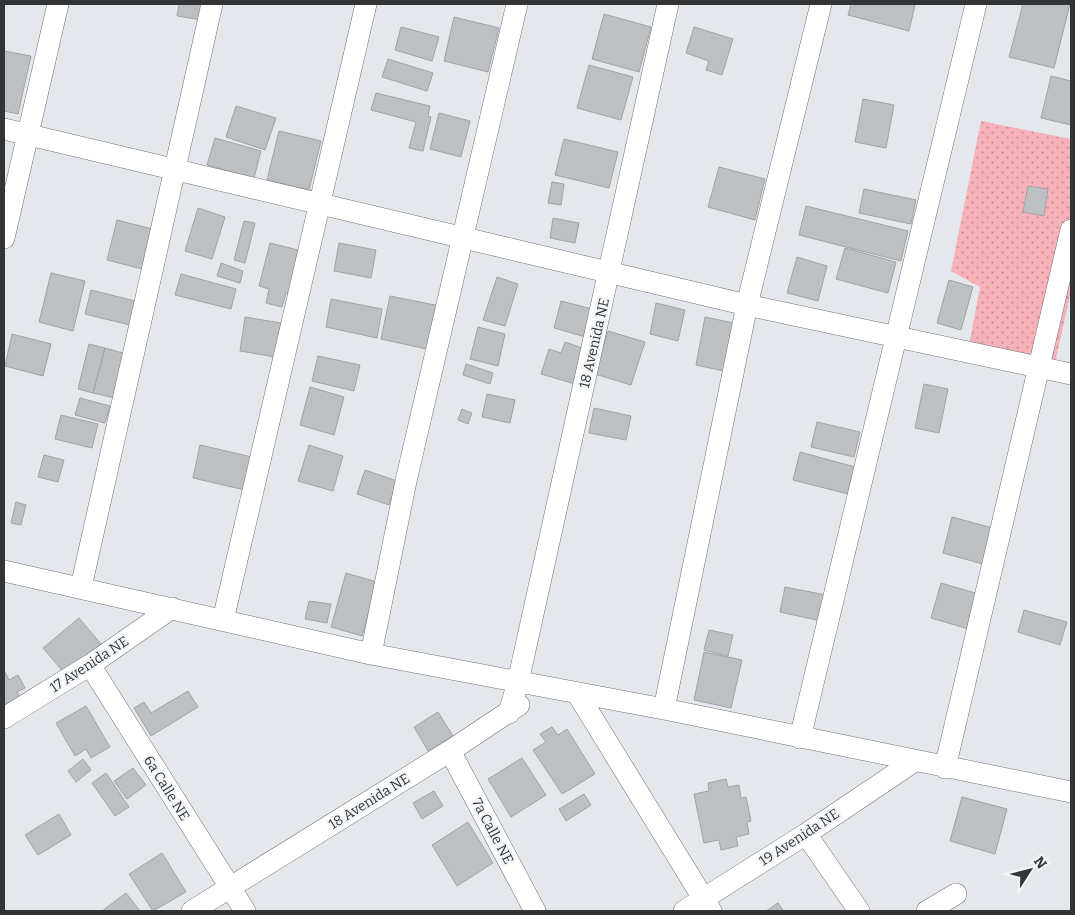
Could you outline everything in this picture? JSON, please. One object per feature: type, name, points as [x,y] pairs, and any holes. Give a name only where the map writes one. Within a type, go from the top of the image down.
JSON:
[{"type":"street","points":[[4,238],[58,4]]},
{"type":"street","points":[[81,587],[212,4]]},
{"type":"street","points":[[223,620],[366,4]]},
{"type":"street","points":[[371,654],[406,480],[464,238],[517,4]]},
{"type":"street","name":"18 Avenida NE","points":[[509,713],[518,682],[610,273],[668,4]]},
{"type":"street","points":[[664,709],[747,305],[821,4]]},
{"type":"street","points":[[800,738],[976,4]]},
{"type":"street","points":[[4,129],[747,305],[897,339],[1071,374]]},
{"type":"street","points":[[946,768],[1071,230]]},
{"type":"street","points":[[4,572],[81,587],[371,654],[664,709],[913,762],[1071,792]]},
{"type":"street","name":"17 Avenida NE","points":[[4,718],[90,665],[172,608]]},
{"type":"street","name":"6a Calle NE","points":[[90,665],[245,911]]},
{"type":"street","name":"18 Avenida NE","points":[[192,911],[450,751],[509,713],[543,686]]},
{"type":"street","points":[[577,693],[707,905]]},
{"type":"street","name":"7a Calle NE","points":[[450,751],[535,911]]},
{"type":"street","name":"19 Avenida NE","points":[[684,911],[707,905],[806,834],[913,762]]},
{"type":"street","points":[[806,834],[859,911]]},
{"type":"street","points":[[927,911],[956,894]]},
{"type":"shaded area","points":[[981,121],[1071,139],[1071,291],[1052,377],[966,361],[980,287],[951,271]]},
{"type":"building","points":[[179,4],[205,4],[202,20],[177,16]]},
{"type":"building","points":[[851,4],[915,5],[909,31],[848,15]]},
{"type":"building","points":[[1023,4],[1070,4],[1054,68],[1009,57]]},
{"type":"building","points":[[604,14],[651,27],[639,72],[592,59]]},
{"type":"building","points":[[454,17],[499,28],[488,72],[444,61]]},
{"type":"building","points":[[401,27],[439,37],[432,61],[395,50]]},
{"type":"building","points":[[694,27],[733,39],[722,75],[706,70],[709,61],[686,53]]},
{"type":"building","points":[[4,51],[31,56],[18,114],[4,111]]},
{"type":"building","points":[[388,59],[433,73],[427,91],[382,77]]},
{"type":"building","points":[[589,65],[633,77],[621,120],[577,108]]},
{"type":"building","points":[[1051,76],[1071,81],[1071,125],[1041,118]]},
{"type":"building","points":[[376,93],[430,106],[428,116],[431,117],[423,151],[409,148],[416,122],[371,110]]},
{"type":"building","points":[[863,99],[894,105],[886,148],[855,142]]},
{"type":"building","points":[[236,106],[276,118],[265,150],[226,137]]},
{"type":"building","points":[[439,113],[470,121],[461,157],[430,149]]},
{"type":"building","points":[[279,131],[321,141],[309,190],[267,180]]},
{"type":"building","points":[[215,138],[261,151],[254,178],[207,165]]},
{"type":"building","points":[[564,139],[618,152],[609,188],[555,175]]},
{"type":"building","points":[[719,167],[765,179],[755,220],[708,207]]},
{"type":"building","points":[[552,182],[564,184],[561,205],[548,203]]},
{"type":"building","points":[[1028,186],[1048,189],[1044,216],[1023,212]]},
{"type":"building","points":[[864,189],[916,200],[911,224],[859,213]]},
{"type":"building","points":[[806,206],[908,231],[901,261],[799,235]]},
{"type":"building","points":[[198,208],[225,217],[212,259],[185,251]]},
{"type":"building","points":[[553,218],[579,223],[575,243],[550,238]]},
{"type":"building","points":[[117,220],[156,230],[146,270],[107,260]]},
{"type":"building","points":[[244,221],[255,223],[245,263],[234,260]]},
{"type":"building","points":[[270,243],[306,252],[295,295],[286,293],[282,307],[266,303],[269,289],[259,286]]},
{"type":"building","points":[[339,243],[376,250],[371,278],[334,271]]},
{"type":"building","points":[[845,248],[896,262],[888,293],[836,279]]},
{"type":"building","points":[[797,257],[827,266],[818,301],[787,293]]},
{"type":"building","points":[[221,263],[243,271],[240,283],[217,276]]},
{"type":"building","points":[[51,273],[85,281],[73,331],[39,322]]},
{"type":"building","points":[[181,274],[236,289],[231,309],[175,295]]},
{"type":"building","points":[[497,277],[518,284],[505,326],[483,320]]},
{"type":"building","points":[[949,280],[973,287],[961,330],[937,323]]},
{"type":"building","points":[[91,290],[139,302],[134,326],[85,314]]},
{"type":"building","points":[[390,296],[440,306],[431,350],[381,339]]},
{"type":"building","points":[[331,299],[382,309],[377,338],[326,327]]},
{"type":"building","points":[[561,301],[596,310],[589,338],[554,328]]},
{"type":"building","points":[[656,303],[685,310],[678,341],[650,334]]},
{"type":"building","points":[[245,317],[281,323],[275,357],[240,351]]},
{"type":"building","points":[[705,317],[734,323],[724,371],[696,365]]},
{"type":"building","points":[[478,327],[505,334],[498,366],[470,359]]},
{"type":"building","points":[[608,331],[645,342],[631,385],[595,374]]},
{"type":"building","points":[[12,334],[51,344],[43,376],[5,366]]},
{"type":"building","points":[[565,342],[585,349],[575,384],[541,374],[549,349],[561,353]]},
{"type":"building","points":[[89,344],[105,348],[93,393],[78,389]]},
{"type":"building","points":[[105,348],[126,354],[115,398],[93,393]]},
{"type":"building","points":[[318,356],[360,365],[354,391],[312,381]]},
{"type":"building","points":[[466,364],[493,373],[490,384],[463,375]]},
{"type":"building","points":[[924,384],[948,389],[939,433],[915,428]]},
{"type":"building","points":[[310,387],[344,397],[334,435],[300,425]]},
{"type":"building","points":[[487,394],[515,400],[510,423],[482,417]]},
{"type":"building","points":[[80,398],[110,406],[105,423],[75,415]]},
{"type":"building","points":[[594,408],[631,416],[626,440],[589,433]]},
{"type":"building","points":[[462,409],[472,413],[468,424],[458,420]]},
{"type":"building","points":[[61,415],[98,424],[92,448],[55,439]]},
{"type":"building","points":[[817,422],[860,432],[854,457],[811,447]]},
{"type":"building","points":[[200,445],[252,457],[245,490],[193,478]]},
{"type":"building","points":[[309,445],[343,456],[333,491],[298,481]]},
{"type":"building","points":[[800,452],[855,467],[848,494],[793,480]]},
{"type":"building","points":[[44,455],[64,460],[58,482],[38,477]]},
{"type":"building","points":[[365,470],[397,481],[389,505],[357,494]]},
{"type":"building","points":[[16,502],[26,505],[21,525],[11,523]]},
{"type":"building","points":[[952,517],[1000,530],[990,566],[943,553]]},
{"type":"building","points":[[346,573],[377,582],[362,636],[331,627]]},
{"type":"building","points":[[941,583],[982,595],[972,630],[931,618]]},
{"type":"building","points":[[785,587],[826,595],[821,621],[780,612]]},
{"type":"building","points":[[309,601],[331,604],[327,623],[305,619]]},
{"type":"building","points":[[1024,610],[1067,622],[1060,645],[1018,632]]},
{"type":"building","points":[[79,618],[101,644],[66,675],[43,648]]},
{"type":"building","points":[[709,630],[733,635],[728,656],[704,650]]},
{"type":"building","points":[[704,652],[742,660],[731,708],[694,700]]},
{"type":"building","points":[[4,670],[9,680],[18,675],[25,688],[17,692],[23,703],[4,713]]},
{"type":"building","points":[[188,691],[198,707],[151,736],[134,708],[144,702],[151,713]]},
{"type":"building","points":[[86,706],[110,747],[91,758],[86,749],[75,756],[56,723]]},
{"type":"building","points":[[438,712],[453,736],[428,751],[414,727]]},
{"type":"building","points":[[552,727],[558,735],[567,729],[595,774],[562,794],[533,750],[546,742],[540,734]]},
{"type":"building","points":[[522,758],[546,795],[511,817],[488,779]]},
{"type":"building","points":[[83,759],[91,770],[76,782],[68,771]]},
{"type":"building","points":[[133,768],[146,785],[127,799],[114,781]]},
{"type":"building","points":[[106,773],[129,807],[115,816],[92,783]]},
{"type":"building","points":[[726,779],[728,787],[739,785],[741,798],[746,797],[751,821],[747,822],[749,834],[736,837],[738,846],[721,850],[719,840],[704,843],[694,794],[709,791],[708,783]]},
{"type":"building","points":[[434,791],[443,806],[422,819],[413,803]]},
{"type":"building","points":[[584,794],[591,805],[566,821],[559,809]]},
{"type":"building","points":[[962,797],[1007,809],[995,854],[950,841]]},
{"type":"building","points":[[59,814],[71,835],[38,855],[25,835]]},
{"type":"building","points":[[468,822],[493,863],[457,886],[432,845]]},
{"type":"building","points":[[162,853],[186,892],[153,911],[129,874]]},
{"type":"building","points":[[126,893],[140,911],[102,911]]},
{"type":"building","points":[[778,903],[783,910],[766,911]]}]
